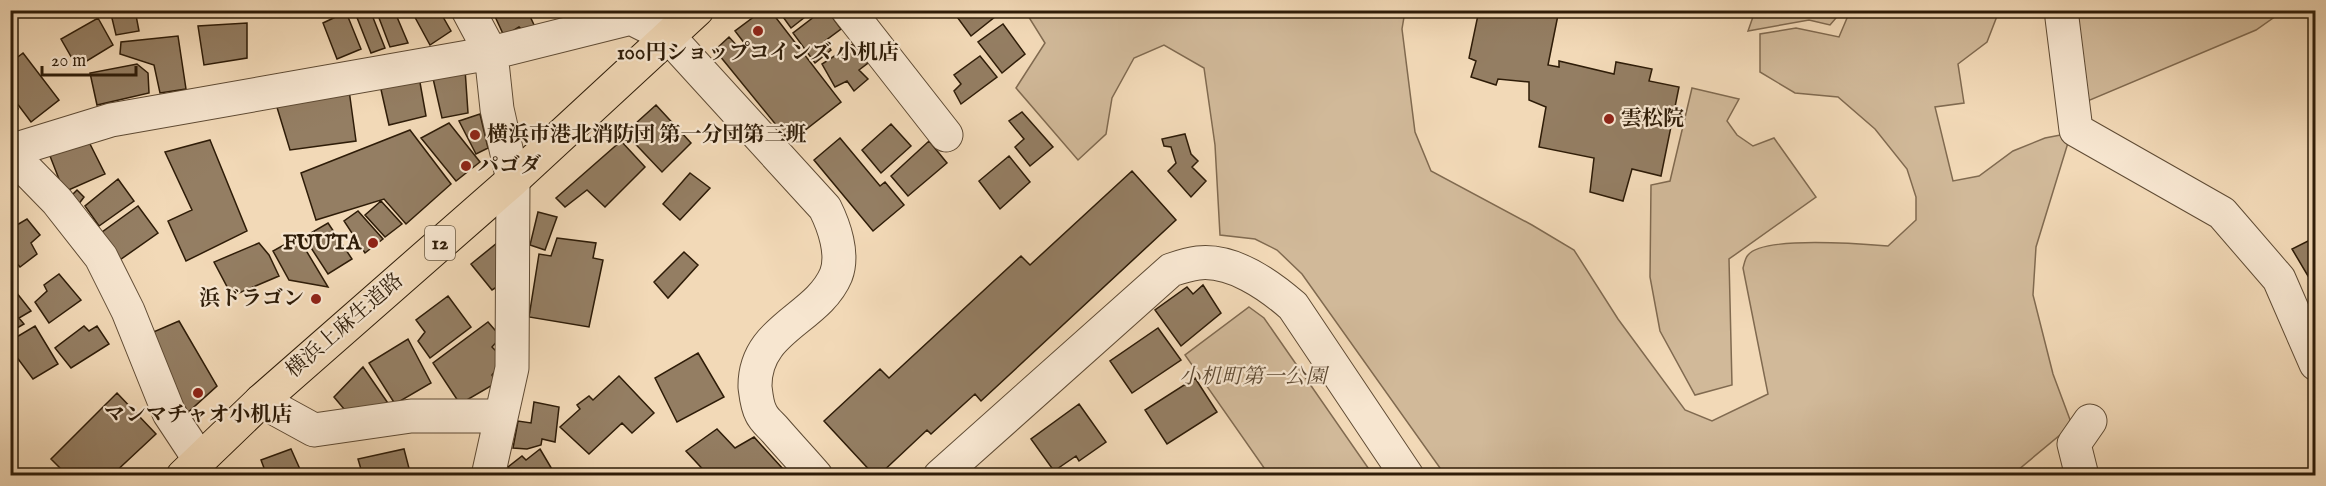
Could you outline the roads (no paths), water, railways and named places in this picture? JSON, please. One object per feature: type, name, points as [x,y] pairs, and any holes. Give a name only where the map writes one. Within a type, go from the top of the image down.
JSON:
[{"type":"main road","name":"横浜上麻生道路","points":[[191,468],[261,401],[513,180],[697,10]]},
{"type":"street","points":[[468,10],[490,52],[497,109],[513,180],[512,368],[488,476]]},
{"type":"street","points":[[848,10],[946,135]]},
{"type":"street","points":[[191,468],[128,311],[101,256],[57,201],[10,152],[111,120],[490,52],[631,18],[669,37],[825,208],[833,224],[838,256],[837,274],[825,292],[768,345],[759,360],[755,378],[756,396],[761,414],[816,476]]},
{"type":"street","points":[[2062,18],[2076,130],[2222,213],[2279,279],[2316,364]]},
{"type":"street","points":[[940,476],[1171,270],[1200,262],[1226,266],[1255,277],[1274,289],[1293,306],[1407,476]]},
{"type":"street","points":[[261,401],[314,430],[411,416],[501,416]]},
{"type":"street","points":[[2082,476],[2074,444],[2090,421]]},
{"type":"place","name":"100円ショップコインズ 小机店","points":[[758,31]]},
{"type":"place","name":"雲松院","points":[[1609,119]]},
{"type":"place","name":"横浜市港北消防団 第一分団第三班","points":[[475,135]]},
{"type":"place","name":"パゴダ","points":[[466,166]]},
{"type":"place","name":"FUUTA","points":[[373,243]]},
{"type":"place","name":"浜ドラゴン","points":[[316,299]]},
{"type":"place","name":"マンマチャオ小机店","points":[[198,393]]},
{"type":"park label","name":"小机町第一公園","points":[[1253,377]]}]
